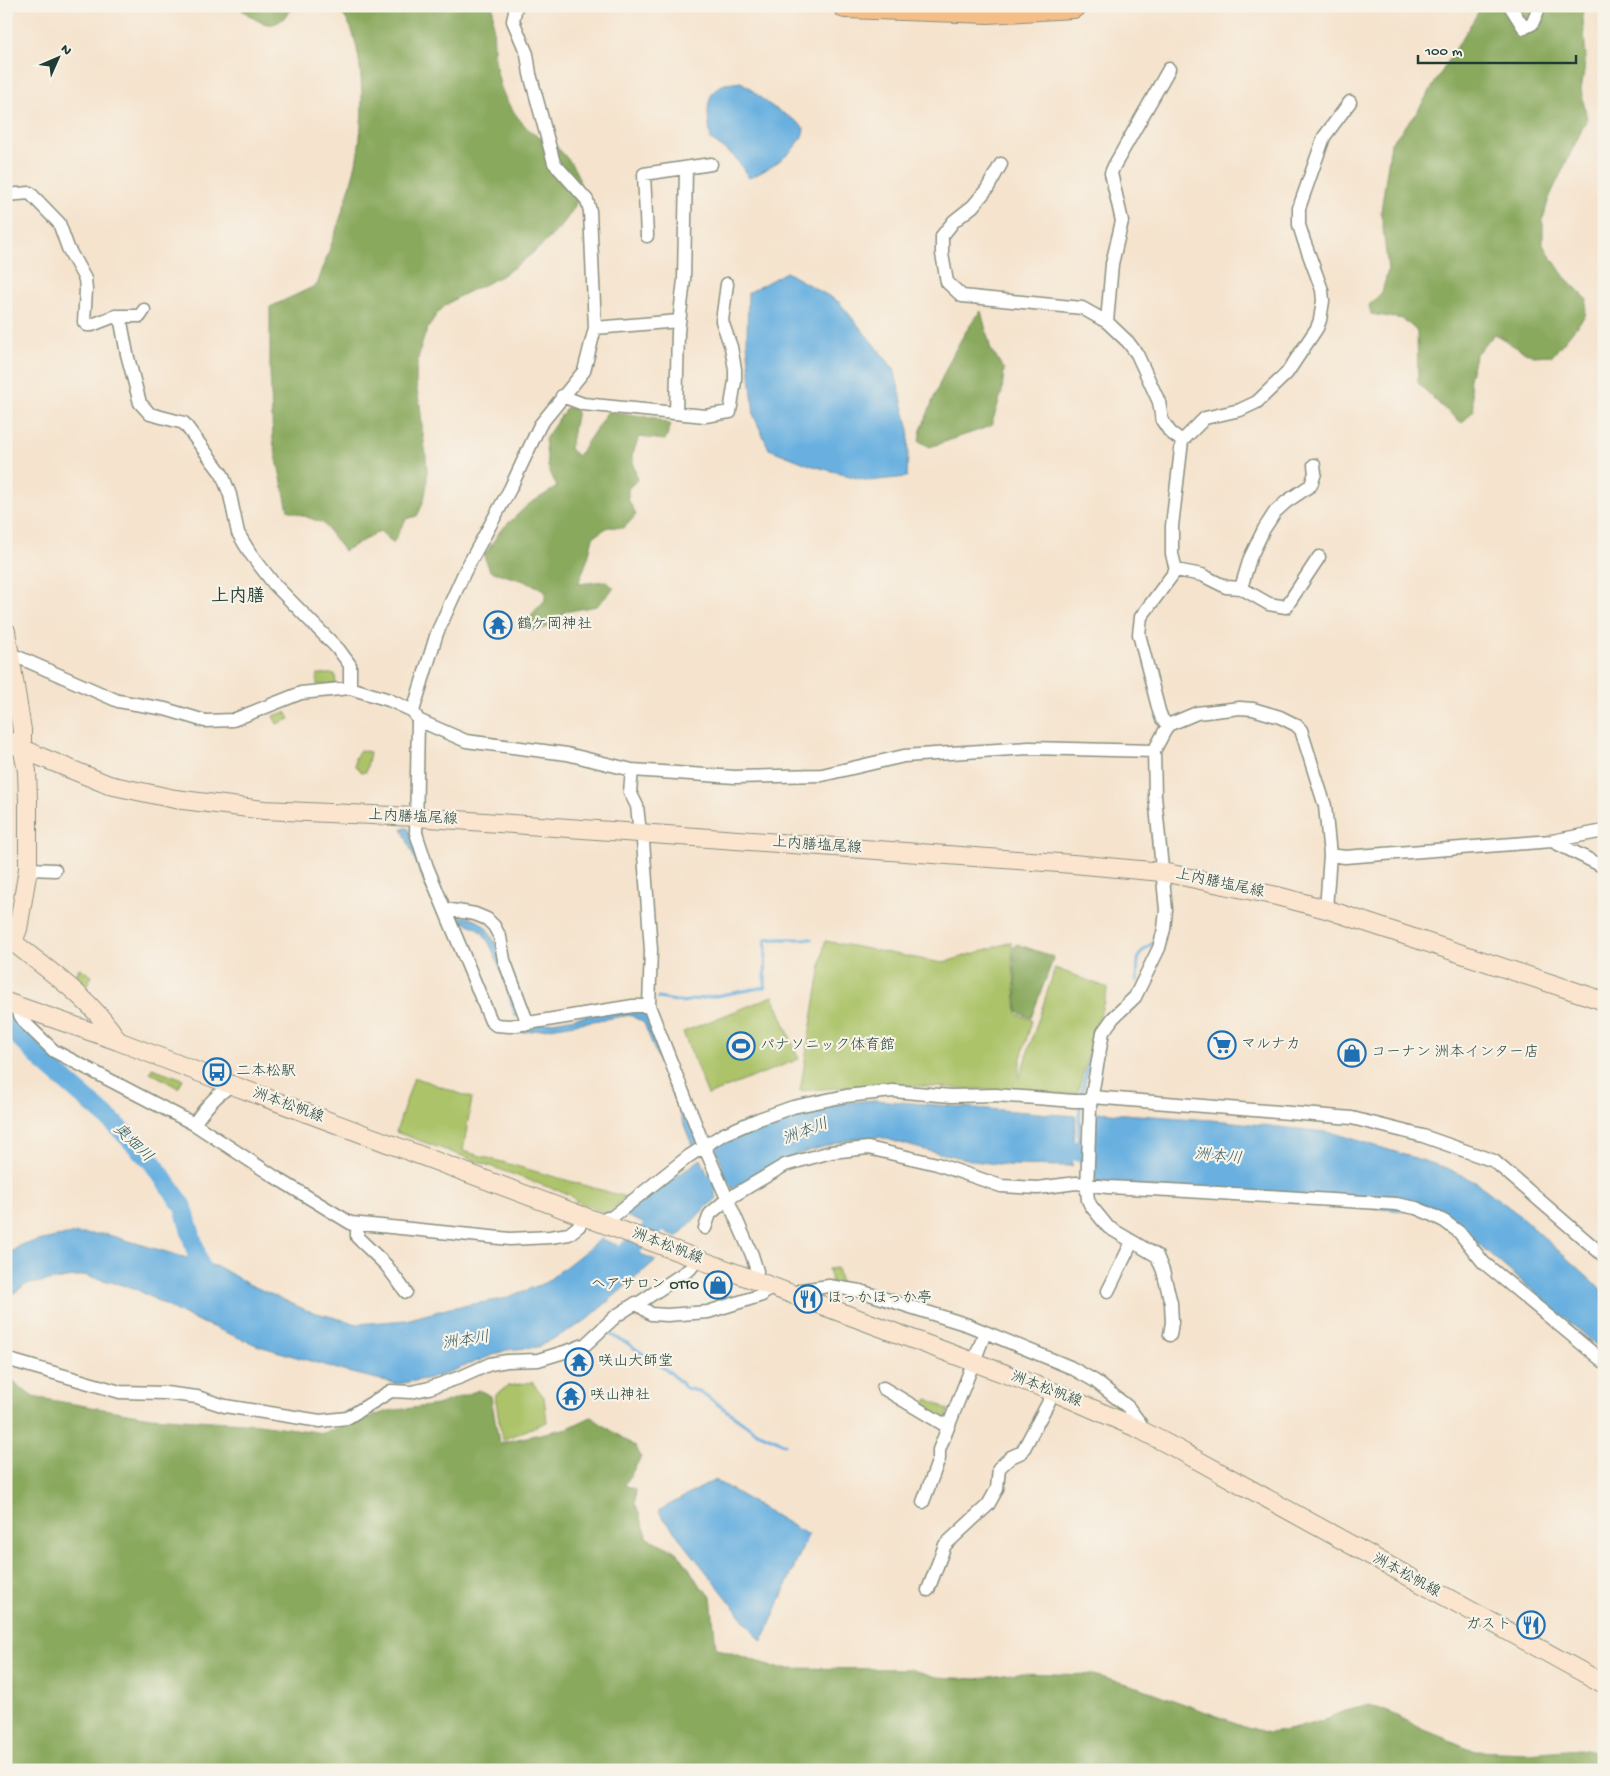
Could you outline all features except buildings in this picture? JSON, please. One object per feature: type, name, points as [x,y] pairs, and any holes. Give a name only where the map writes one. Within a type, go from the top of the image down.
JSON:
[{"type":"highway","points":[[845,6],[988,10],[1073,6]]},
{"type":"main road","points":[[6,631],[8,656],[22,730],[14,744],[27,771],[28,800],[28,869],[18,929],[10,939],[90,1006],[112,1030],[118,1041]]},
{"type":"main road","name":"上内膳塩尾線","points":[[14,744],[40,757],[109,785],[175,799],[264,810],[415,817],[1063,863],[1162,872],[1277,896],[1326,909],[1604,1001]]},
{"type":"main road","name":"洲本松帆線","points":[[10,1003],[118,1041],[585,1216],[607,1221],[771,1287],[1054,1392],[1137,1428],[1604,1684]]},
{"type":"street","points":[[516,6],[513,21],[527,54],[530,74],[554,163],[587,200],[590,211],[595,328],[584,371],[540,424],[510,489],[465,571],[437,633],[416,716],[416,833],[444,908],[492,1021],[496,1025],[528,1024],[633,1006],[649,1006]]},
{"type":"street","points":[[1510,6],[1524,28],[1532,24],[1540,6]]},
{"type":"street","points":[[1107,322],[1112,264],[1122,221],[1111,173],[1169,69]]},
{"type":"street","points":[[1176,570],[1172,554],[1172,526],[1182,441],[1204,418],[1240,410],[1257,402],[1287,373],[1316,328],[1322,312],[1322,290],[1304,241],[1300,225],[1299,208],[1324,137],[1350,102]]},
{"type":"street","points":[[647,236],[644,174],[711,164]]},
{"type":"street","points":[[1001,164],[973,206],[954,221],[942,236],[942,254],[947,282],[962,296],[1082,308],[1107,322],[1128,342],[1137,354],[1159,402],[1162,420],[1170,432],[1182,441]]},
{"type":"street","points":[[676,413],[679,321],[684,280],[686,168]]},
{"type":"street","points":[[6,195],[30,193],[59,223],[68,248],[84,279],[86,290],[84,322],[87,325],[116,316],[140,316],[144,310]]},
{"type":"street","points":[[562,396],[583,404],[705,416],[730,412],[735,369],[722,322],[727,284]]},
{"type":"street","points":[[116,316],[121,322],[126,354],[140,403],[150,414],[184,423],[222,474],[230,495],[238,533],[250,553],[274,584],[339,650],[350,665],[350,688]]},
{"type":"street","points":[[595,328],[679,321]]},
{"type":"street","points":[[1241,588],[1250,558],[1264,529],[1275,512],[1311,484],[1315,473],[1314,465]]},
{"type":"street","points":[[1176,570],[1202,575],[1226,587],[1241,588],[1269,604],[1286,607],[1319,557]]},
{"type":"street","points":[[1168,724],[1162,719],[1159,711],[1139,634],[1141,617],[1176,570]]},
{"type":"street","points":[[8,656],[18,658],[118,701],[165,709],[206,721],[233,720],[301,694],[350,688],[389,700],[466,741],[567,754],[632,770],[735,777],[813,775],[904,756],[1029,748],[1154,751]]},
{"type":"street","points":[[1170,1335],[1172,1322],[1171,1303],[1157,1256],[1108,1227],[1088,1200],[1085,1101],[1103,1032],[1113,1018],[1135,997],[1159,948],[1164,929],[1166,910],[1155,796],[1154,751],[1168,724],[1197,713],[1240,708],[1267,712],[1296,725],[1302,730],[1324,806],[1330,855],[1326,909]]},
{"type":"street","points":[[632,770],[630,792],[637,806],[640,834],[643,841],[652,950],[649,1006],[705,1148],[757,1271],[754,1280]]},
{"type":"street","points":[[1330,855],[1345,857],[1552,841],[1604,831]]},
{"type":"street","points":[[1552,841],[1604,867]]},
{"type":"street","points":[[28,869],[55,870]]},
{"type":"street","points":[[444,908],[475,914],[487,919],[494,926],[500,937],[504,960],[528,1024]]},
{"type":"street","points":[[10,1003],[25,1023],[54,1051],[194,1124],[357,1227],[357,1237],[386,1265],[406,1292]]},
{"type":"street","points":[[194,1124],[207,1106],[232,1085]]},
{"type":"street","points":[[607,1221],[667,1173],[733,1129],[793,1107],[846,1096],[892,1091],[951,1096],[996,1095],[1352,1118],[1423,1136],[1494,1161],[1604,1256]]},
{"type":"street","points":[[705,1228],[710,1214],[726,1199],[785,1165],[831,1152],[868,1148],[937,1164],[1001,1186],[1038,1188],[1087,1182],[1108,1187],[1376,1202],[1416,1208],[1444,1221],[1459,1232],[1483,1262],[1604,1362]]},
{"type":"street","points":[[351,1224],[510,1239],[569,1234],[579,1226],[585,1216]]},
{"type":"street","points":[[1108,1291],[1132,1242]]},
{"type":"street","points":[[6,1359],[120,1392],[165,1393],[197,1397],[225,1406],[320,1421],[347,1418],[391,1391],[411,1392],[429,1388],[490,1364],[507,1361],[538,1360],[586,1344],[616,1316],[690,1270],[693,1257]]},
{"type":"street","points":[[798,1297],[801,1290],[828,1286],[860,1291],[968,1325],[1070,1367],[1095,1381],[1128,1407],[1140,1423],[1137,1428]]},
{"type":"street","points":[[636,1303],[651,1314],[667,1315],[708,1312],[762,1295],[771,1287]]},
{"type":"street","points":[[923,1502],[939,1459],[939,1450],[985,1333]]},
{"type":"street","points":[[883,1388],[948,1427]]},
{"type":"street","points":[[928,1590],[946,1545],[988,1505],[997,1489],[1000,1468],[1011,1457],[1022,1452],[1054,1392]]},
{"type":"green space","points":[[237,6],[295,6],[280,21],[275,24],[269,24],[258,21]]},
{"type":"green space","points":[[335,6],[493,6],[495,61],[501,88],[516,115],[529,129],[536,136],[554,145],[563,153],[577,174],[580,185],[579,197],[573,210],[552,236],[526,259],[504,274],[449,303],[430,324],[423,339],[416,371],[416,385],[427,466],[427,486],[422,506],[417,516],[406,519],[393,543],[380,531],[344,551],[323,523],[288,510],[273,441],[270,371],[270,307],[317,285],[346,200],[357,156],[362,99],[359,61],[351,28]]},
{"type":"green space","points":[[1482,6],[1582,6],[1586,58],[1581,90],[1587,119],[1549,198],[1543,219],[1543,245],[1564,276],[1587,299],[1585,316],[1553,355],[1533,356],[1495,334],[1476,354],[1469,378],[1474,410],[1462,423],[1418,383],[1417,331],[1403,319],[1371,314],[1369,305],[1382,292],[1388,270],[1381,211],[1391,143],[1417,112]]},
{"type":"green space","points":[[981,311],[991,350],[1004,369],[1002,392],[991,426],[930,447],[919,441],[921,430],[954,353]]},
{"type":"green space","points":[[567,407],[577,410],[570,449],[578,456],[608,411],[656,418],[671,425],[665,440],[639,437],[632,456],[637,480],[628,489],[628,499],[636,515],[624,528],[608,527],[593,537],[588,558],[578,584],[605,581],[614,588],[597,606],[564,612],[550,626],[531,630],[531,615],[545,600],[545,590],[524,581],[490,571],[484,556],[500,531],[529,504],[557,487],[548,467],[545,439]]},
{"type":"green space","points":[[317,674],[335,674],[336,685],[317,685]]},
{"type":"green space","points":[[286,712],[290,719],[277,724],[273,716]]},
{"type":"green space","points":[[360,750],[370,752],[366,772],[361,772],[355,766],[355,758]]},
{"type":"green space","points":[[825,941],[942,963],[1011,942],[1017,1014],[1032,1020],[1021,1058],[1019,1079],[1055,968],[1108,988],[1077,1095],[884,1084],[800,1091]]},
{"type":"green space","points":[[1017,944],[1054,957],[1031,1018],[1018,1012],[1013,947]]},
{"type":"green space","points":[[79,968],[92,976],[84,990],[74,981]]},
{"type":"green space","name":"パナソニック体育館","points":[[773,996],[799,1059],[708,1095],[683,1032]]},
{"type":"green space","points":[[152,1068],[183,1079],[178,1088],[150,1072]]},
{"type":"green space","points":[[414,1077],[472,1098],[463,1151],[626,1197],[607,1214],[576,1201],[570,1195],[396,1132]]},
{"type":"green space","points":[[837,1268],[841,1283],[832,1284],[828,1269]]},
{"type":"green space","points":[[6,1379],[12,1381],[33,1397],[150,1417],[259,1424],[323,1433],[388,1411],[437,1405],[479,1390],[491,1396],[499,1443],[568,1428],[591,1417],[636,1447],[641,1457],[625,1485],[636,1490],[635,1503],[648,1538],[677,1552],[699,1585],[711,1596],[716,1648],[778,1668],[909,1669],[937,1677],[976,1679],[1018,1673],[1093,1675],[1138,1687],[1247,1727],[1269,1733],[1293,1729],[1321,1721],[1344,1711],[1370,1705],[1476,1751],[1527,1753],[1579,1749],[1604,1753],[1604,1770],[6,1770]]},
{"type":"green space","points":[[532,1382],[544,1397],[547,1422],[502,1440],[495,1395],[508,1386]]},
{"type":"green space","points":[[928,1399],[949,1410],[942,1424],[920,1412]]},
{"type":"water","points":[[741,82],[804,128],[798,144],[791,151],[774,165],[749,178],[734,156],[711,140],[708,116],[709,100],[717,88],[725,84]]},
{"type":"water","points":[[786,272],[839,302],[894,369],[909,430],[907,477],[868,481],[810,465],[769,449],[754,416],[747,342],[748,293]]},
{"type":"water","points":[[402,828],[408,828],[418,859],[438,905],[434,906]]},
{"type":"water","points":[[456,915],[476,920],[488,931],[504,966],[519,1015],[515,1017],[490,944],[477,928],[455,919]]},
{"type":"water","points":[[632,1008],[643,1011],[650,1018],[698,1142],[692,1145],[644,1023],[630,1015],[519,1033],[519,1028]]},
{"type":"water","points":[[874,1100],[1076,1116],[1072,1166],[1007,1165],[980,1162],[921,1149],[880,1137],[852,1139],[798,1154],[732,1189],[715,1147],[754,1130],[812,1110],[852,1102]]},
{"type":"water","points":[[1095,1112],[1224,1121],[1334,1133],[1447,1168],[1477,1183],[1518,1214],[1604,1292],[1604,1352],[1462,1230],[1437,1214],[1091,1182]]},
{"type":"water","points":[[701,1159],[717,1198],[677,1237],[624,1215]]},
{"type":"water","points":[[71,1234],[105,1234],[221,1268],[246,1283],[306,1310],[358,1324],[406,1320],[450,1308],[503,1299],[545,1283],[601,1239],[656,1260],[584,1322],[538,1347],[506,1350],[436,1377],[398,1384],[348,1372],[259,1346],[186,1316],[134,1288],[84,1275],[25,1285],[6,1299],[6,1255],[23,1244]]},
{"type":"water","points":[[715,1480],[808,1535],[762,1642],[658,1511]]},
{"type":"waterway","points":[[658,998],[682,1002],[765,987],[766,939],[811,939]]},
{"type":"waterway","points":[[1137,981],[1140,954],[1156,941]]},
{"type":"waterway","points":[[1080,1098],[1097,1030],[1107,1017]]},
{"type":"waterway","name":"奥畑川","points":[[6,1024],[44,1062],[115,1124],[152,1162],[183,1206],[205,1284]]},
{"type":"waterway","points":[[1078,1152],[1080,1104]]},
{"type":"waterway","name":"洲本川","points":[[1050,1140],[1078,1152],[1108,1153]]},
{"type":"waterway","name":"洲本川","points":[[610,1266],[691,1195],[747,1162]]},
{"type":"waterway","points":[[611,1335],[627,1343],[671,1373],[686,1388],[701,1392],[755,1431],[785,1444]]},
{"type":"place","name":"鶴ケ岡神社","points":[[498,625]]},
{"type":"place","name":"マルナカ","points":[[1222,1045]]},
{"type":"place","name":"パナソニック体育館","points":[[741,1046]]},
{"type":"place","name":"コーナン 洲本インター店","points":[[1352,1053]]},
{"type":"place","name":"二本松駅","points":[[217,1072]]},
{"type":"place","name":"ヘアサロン OTTO","points":[[718,1285]]},
{"type":"place","name":"ほっかほっか亭","points":[[808,1299]]},
{"type":"place","name":"咲山大師堂","points":[[579,1362]]},
{"type":"place","name":"咲山神社","points":[[571,1396]]},
{"type":"place","name":"ガスト","points":[[1531,1625]]},
{"type":"district","name":"上内膳","points":[[238,597]]}]
